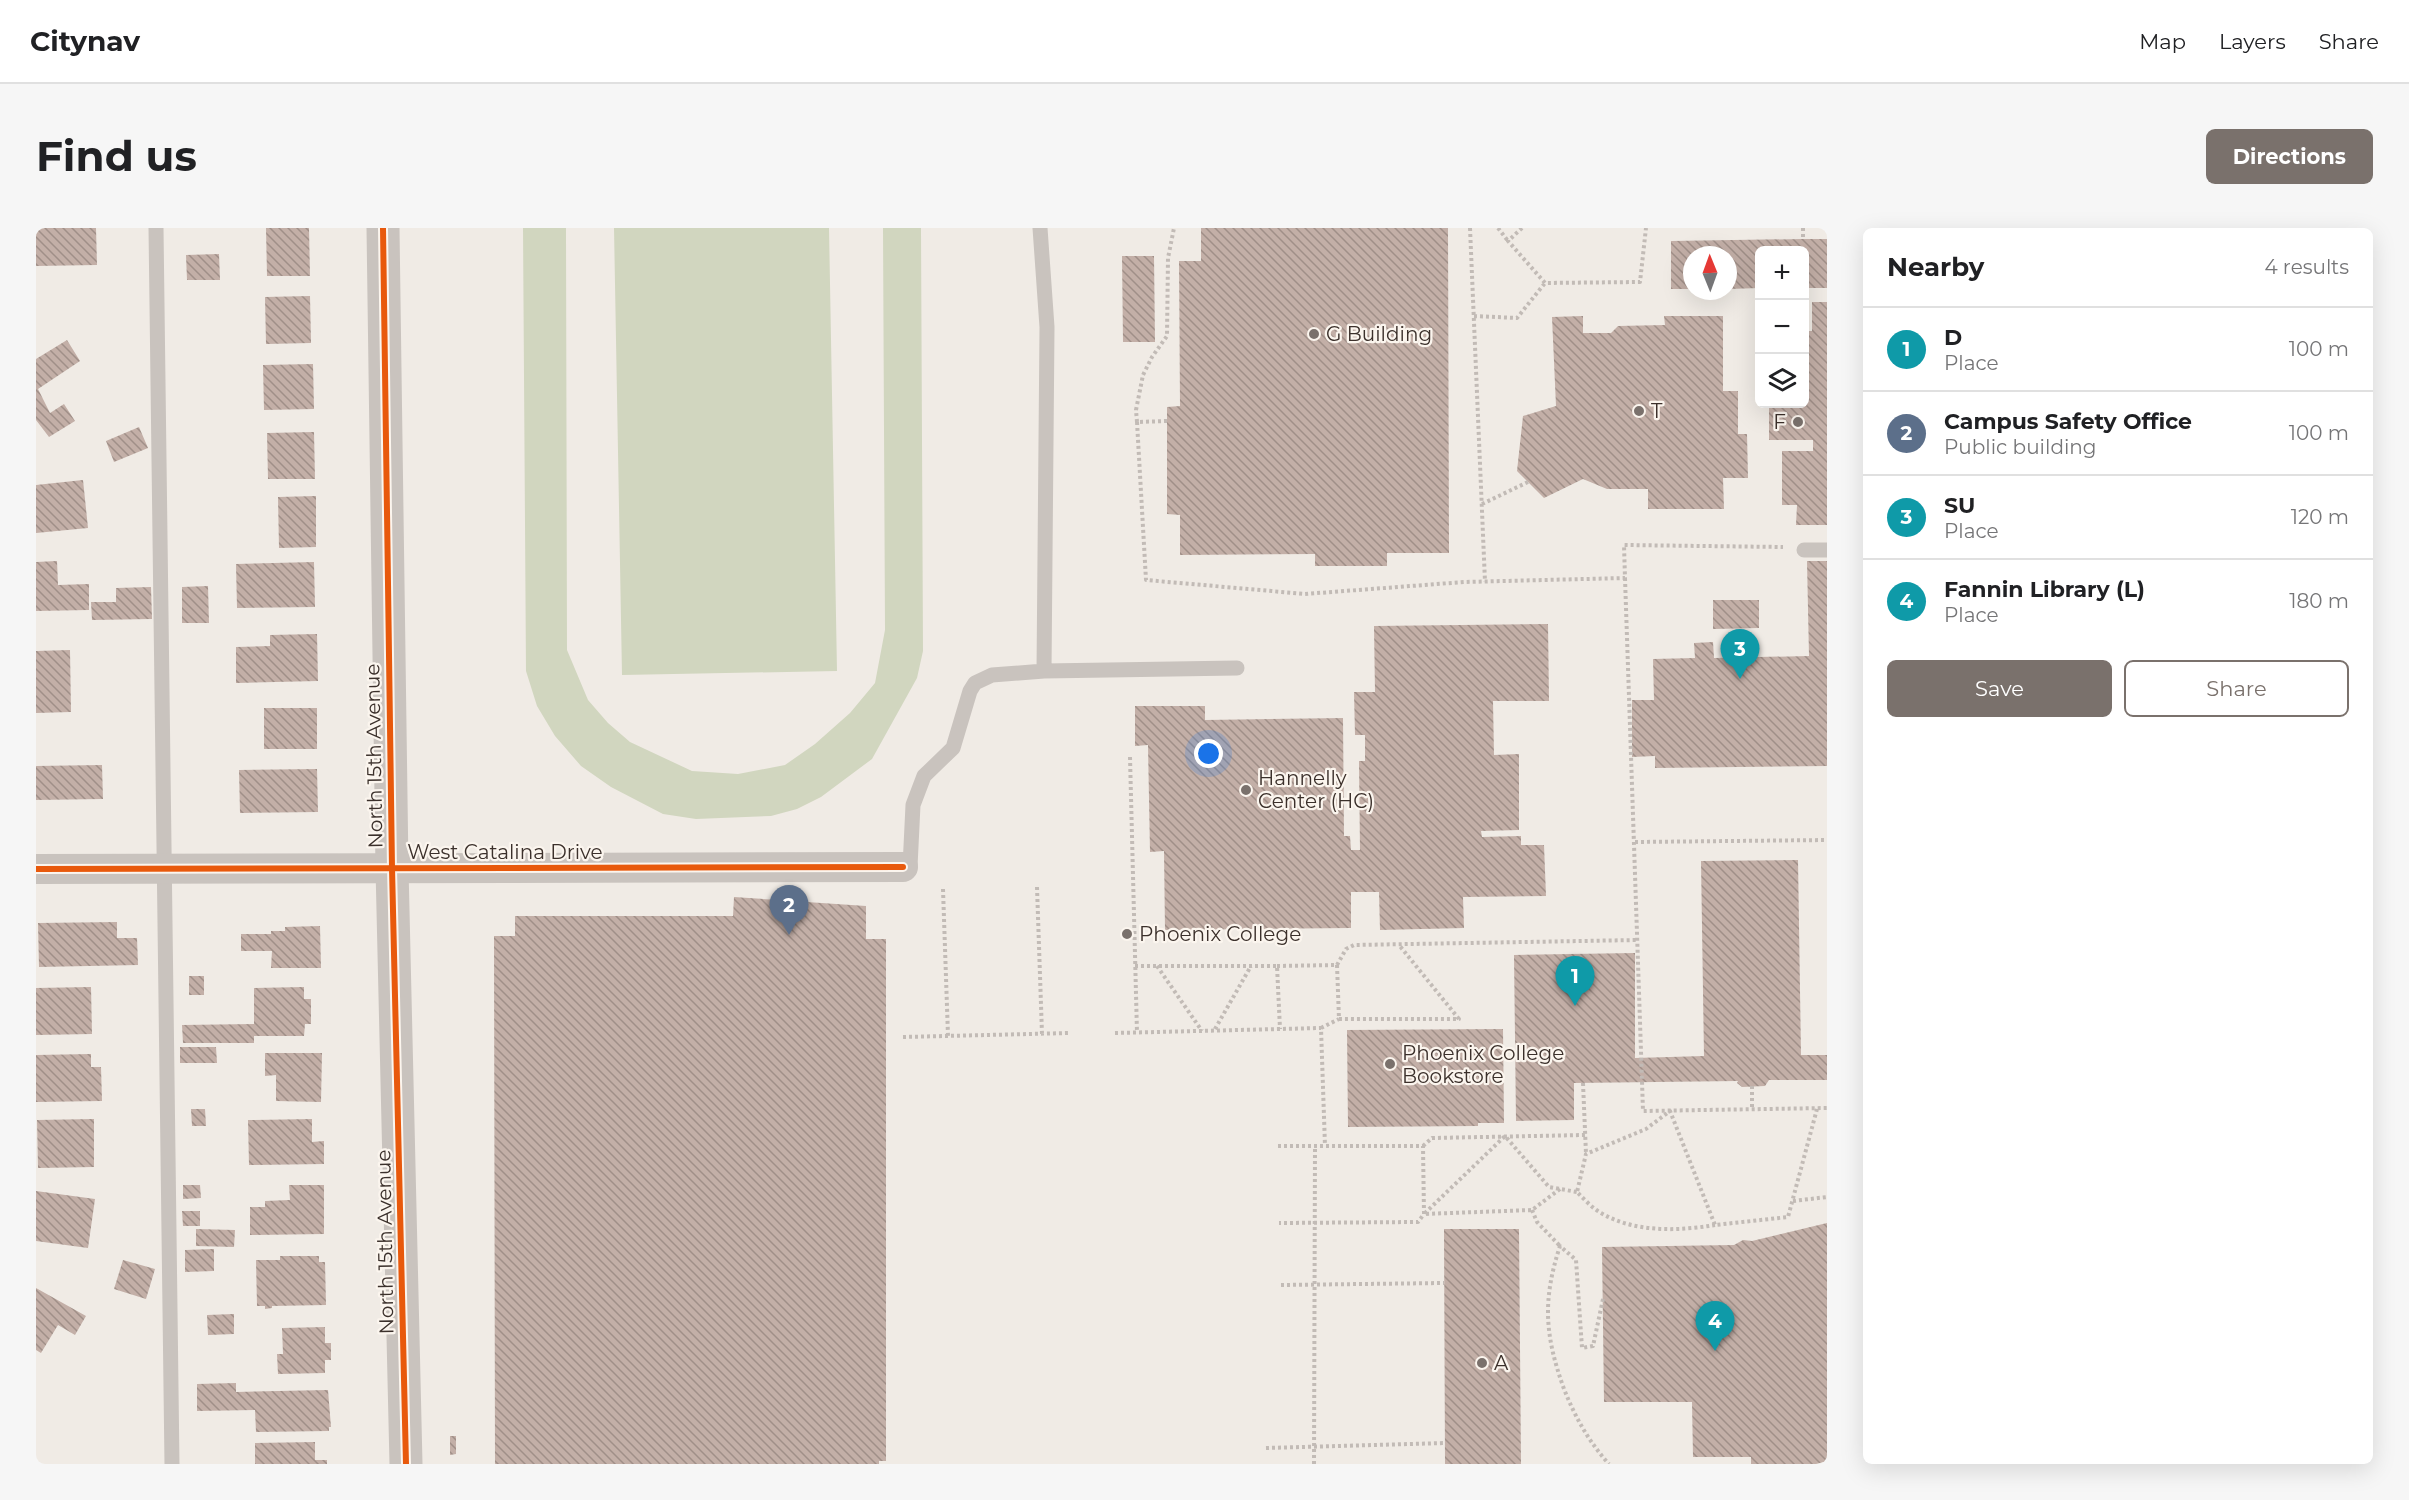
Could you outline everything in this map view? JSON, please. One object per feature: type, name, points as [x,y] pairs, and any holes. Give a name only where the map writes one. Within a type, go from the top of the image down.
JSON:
[{"type":"street","name":"North 15th Avenue","points":[[383,228],[392,868],[406,1464]]},
{"type":"street","name":"West Catalina Drive","points":[[36,869],[906,867]]},
{"type":"lane","points":[[156,228],[172,1464]]},
{"type":"lane","points":[[1040,228],[1047,327],[1044,671]]},
{"type":"lane","points":[[1798,548],[1827,550]]},
{"type":"lane","points":[[906,867],[913,805],[924,776],[953,748],[970,691],[975,683],[992,675],[1044,671],[1237,668]]},
{"type":"path","points":[[1174,228],[1168,258],[1167,336],[1143,375],[1136,410],[1146,580],[1305,594],[1364,588],[1625,578]]},
{"type":"path","points":[[1470,228],[1485,582]]},
{"type":"path","points":[[1498,228],[1545,283],[1640,282],[1646,228]]},
{"type":"path","points":[[1508,241],[1522,228]]},
{"type":"path","points":[[1803,228],[1803,239]]},
{"type":"path","points":[[1474,316],[1517,318],[1545,283]]},
{"type":"path","points":[[1137,422],[1167,421]]},
{"type":"path","points":[[1482,504],[1528,482]]},
{"type":"path","points":[[1798,548],[1624,545],[1643,1111],[1827,1108]]},
{"type":"path","points":[[1130,757],[1137,1033]]},
{"type":"path","points":[[1635,842],[1827,840]]},
{"type":"path","points":[[1037,887],[1042,1034]]},
{"type":"path","points":[[943,889],[948,1036]]},
{"type":"path","points":[[1340,1019],[1337,965],[1347,949],[1354,945],[1638,940]]},
{"type":"path","points":[[1115,1033],[1321,1028],[1340,1019],[1459,1019],[1398,944]]},
{"type":"path","points":[[1135,966],[1337,965]]},
{"type":"path","points":[[1156,966],[1202,1031]]},
{"type":"path","points":[[1215,1030],[1251,966]]},
{"type":"path","points":[[1277,966],[1280,1029]]},
{"type":"path","points":[[1321,1028],[1325,1146]]},
{"type":"path","points":[[903,1037],[1070,1033]]},
{"type":"path","points":[[1576,1192],[1586,1154],[1583,1083]]},
{"type":"path","points":[[1752,1086],[1752,1110]]},
{"type":"path","points":[[1504,1136],[1549,1187],[1576,1192],[1601,1213],[1629,1224],[1689,1230],[1788,1217],[1817,1108]]},
{"type":"path","points":[[1586,1154],[1646,1129],[1670,1111]]},
{"type":"path","points":[[1670,1111],[1715,1225]]},
{"type":"path","points":[[1278,1146],[1423,1146],[1432,1138],[1586,1135]]},
{"type":"path","points":[[1279,1223],[1418,1222],[1504,1136]]},
{"type":"path","points":[[1314,1464],[1315,1146]]},
{"type":"path","points":[[1423,1146],[1424,1214]]},
{"type":"path","points":[[1424,1214],[1532,1210],[1560,1189]]},
{"type":"path","points":[[1793,1201],[1827,1197]]},
{"type":"path","points":[[1532,1210],[1537,1222],[1576,1260],[1582,1348],[1593,1346],[1603,1299]]},
{"type":"path","points":[[1560,1246],[1552,1274],[1548,1304],[1548,1333],[1551,1351],[1568,1402],[1609,1464]]},
{"type":"path","points":[[1281,1285],[1444,1283]]},
{"type":"path","points":[[1266,1448],[1445,1443]]},
{"type":"green space","points":[[523,228],[566,228],[567,650],[588,700],[608,723],[630,742],[692,771],[738,774],[785,765],[815,744],[850,713],[875,683],[885,630],[883,228],[921,228],[923,651],[917,678],[872,759],[821,797],[797,809],[771,816],[696,819],[663,814],[611,787],[581,766],[555,736],[537,706],[526,671]]},
{"type":"green space","points":[[614,228],[829,228],[837,671],[622,675]]},
{"type":"building","points":[[36,228],[96,228],[97,265],[36,266]]},
{"type":"building","points":[[266,228],[309,228],[310,276],[267,276]]},
{"type":"building","name":"G Building","points":[[1201,228],[1448,228],[1449,553],[1387,553],[1387,566],[1315,566],[1315,554],[1180,555],[1180,515],[1167,514],[1167,407],[1180,406],[1179,261],[1201,261]]},
{"type":"building","points":[[1827,239],[1827,288],[1809,288],[1809,246],[1755,246],[1755,288],[1737,289],[1737,246],[1683,246],[1683,289],[1671,289],[1671,241]]},
{"type":"building","points":[[219,254],[220,280],[187,280],[186,255]]},
{"type":"building","points":[[1122,256],[1154,256],[1155,342],[1123,342]]},
{"type":"building","points":[[310,296],[311,343],[266,344],[265,297]]},
{"type":"building","name":"F","points":[[1812,302],[1827,302],[1827,525],[1796,525],[1797,505],[1782,505],[1782,451],[1813,451],[1813,440],[1769,440],[1769,408],[1809,408],[1809,331],[1812,331]]},
{"type":"building","name":"T","points":[[1583,316],[1583,333],[1611,333],[1618,326],[1665,325],[1664,316],[1723,316],[1723,391],[1738,391],[1738,434],[1747,434],[1748,478],[1723,478],[1724,509],[1648,509],[1648,489],[1607,489],[1583,479],[1544,498],[1517,471],[1523,416],[1556,406],[1552,317]]},
{"type":"building","points":[[67,340],[80,361],[38,389],[50,413],[64,404],[75,421],[49,437],[36,420],[36,359]]},
{"type":"building","points":[[313,364],[314,409],[264,410],[263,365]]},
{"type":"building","points":[[139,427],[148,448],[114,462],[106,441]]},
{"type":"building","points":[[314,432],[315,479],[268,479],[267,433]]},
{"type":"building","points":[[83,480],[88,528],[36,533],[36,485]]},
{"type":"building","points":[[316,496],[316,547],[279,548],[278,497]]},
{"type":"building","points":[[57,561],[58,585],[89,584],[89,610],[36,611],[36,562]]},
{"type":"building","points":[[1807,561],[1827,561],[1827,766],[1655,768],[1655,756],[1632,757],[1632,700],[1654,700],[1653,659],[1695,658],[1694,643],[1713,642],[1714,658],[1809,656]]},
{"type":"building","points":[[314,562],[315,607],[237,608],[236,564]]},
{"type":"building","points":[[208,586],[209,623],[182,623],[182,587]]},
{"type":"building","points":[[151,587],[152,619],[92,620],[91,602],[116,602],[116,588]]},
{"type":"building","points":[[1713,600],[1759,600],[1759,628],[1713,629]]},
{"type":"building","name":"Hannelly Center (HC)","points":[[1548,624],[1549,701],[1493,701],[1494,755],[1519,754],[1519,830],[1481,831],[1482,837],[1521,836],[1521,845],[1544,845],[1546,896],[1463,897],[1464,928],[1380,930],[1379,892],[1351,892],[1351,928],[1165,930],[1164,851],[1150,852],[1148,745],[1135,746],[1135,706],[1205,706],[1205,720],[1343,718],[1344,836],[1350,836],[1351,850],[1360,850],[1359,761],[1365,761],[1365,735],[1355,735],[1354,692],[1375,692],[1374,626]]},
{"type":"building","points":[[317,634],[318,681],[236,683],[236,647],[270,646],[270,635]]},
{"type":"building","points":[[70,650],[71,712],[36,713],[36,651]]},
{"type":"building","points":[[264,708],[317,708],[317,749],[264,749]]},
{"type":"building","points":[[102,765],[103,799],[36,800],[36,766]]},
{"type":"building","points":[[317,769],[318,812],[240,813],[239,770]]},
{"type":"building","points":[[1798,860],[1801,1055],[1827,1055],[1827,1080],[1769,1080],[1765,1086],[1742,1087],[1737,1083],[1738,1081],[1574,1083],[1574,1120],[1516,1121],[1514,955],[1635,953],[1635,1058],[1704,1056],[1701,861]]},
{"type":"building","points":[[734,897],[866,906],[866,939],[886,939],[886,1461],[879,1461],[879,1464],[495,1464],[494,936],[515,936],[515,916],[733,916]]},
{"type":"building","points":[[117,922],[117,938],[137,938],[138,965],[39,967],[38,923]]},
{"type":"building","points":[[320,926],[321,968],[271,968],[272,951],[241,951],[241,934],[271,934],[271,931],[285,931],[285,927]]},
{"type":"building","points":[[189,976],[204,976],[204,995],[189,995]]},
{"type":"building","points":[[91,987],[92,1034],[36,1035],[36,988]]},
{"type":"building","points":[[304,987],[304,999],[311,999],[311,1024],[305,1024],[304,1036],[254,1036],[254,1043],[183,1043],[182,1025],[254,1024],[254,988]]},
{"type":"building","points":[[1503,1029],[1504,1123],[1478,1123],[1478,1126],[1348,1127],[1347,1030]]},
{"type":"building","points":[[180,1047],[216,1047],[217,1063],[180,1063]]},
{"type":"building","points":[[265,1053],[322,1053],[321,1102],[276,1101],[276,1075],[265,1076]]},
{"type":"building","points":[[91,1054],[91,1067],[101,1067],[102,1101],[36,1102],[36,1055]]},
{"type":"building","points":[[191,1109],[205,1109],[206,1126],[192,1126]]},
{"type":"building","points":[[94,1119],[94,1167],[38,1168],[37,1120]]},
{"type":"building","points":[[312,1119],[312,1142],[324,1141],[324,1164],[249,1165],[248,1120]]},
{"type":"building","points":[[183,1185],[200,1185],[201,1198],[183,1199]]},
{"type":"building","points":[[289,1185],[324,1185],[324,1234],[250,1235],[250,1207],[265,1207],[265,1201],[290,1200]]},
{"type":"building","points":[[36,1191],[95,1199],[88,1248],[36,1241]]},
{"type":"building","points":[[182,1211],[200,1211],[200,1226],[183,1226]]},
{"type":"building","points":[[1827,1223],[1827,1461],[1816,1464],[1751,1464],[1751,1457],[1693,1457],[1692,1402],[1604,1402],[1602,1247],[1734,1245],[1743,1240],[1752,1241]]},
{"type":"building","points":[[196,1229],[235,1230],[234,1247],[196,1246]]},
{"type":"building","name":"A","points":[[1444,1229],[1519,1229],[1521,1464],[1445,1464]]},
{"type":"building","points":[[214,1249],[214,1271],[185,1272],[185,1250]]},
{"type":"building","points":[[280,1256],[319,1256],[319,1262],[325,1262],[326,1305],[272,1306],[272,1308],[265,1309],[265,1306],[257,1306],[256,1260],[280,1260]]},
{"type":"building","points":[[123,1260],[155,1269],[146,1299],[114,1289]]},
{"type":"building","points":[[36,1288],[86,1316],[75,1335],[58,1325],[41,1353],[36,1350]]},
{"type":"building","points":[[234,1314],[234,1334],[208,1335],[207,1315]]},
{"type":"building","points":[[325,1327],[325,1343],[331,1343],[331,1360],[325,1360],[325,1373],[278,1374],[277,1354],[283,1354],[282,1328]]},
{"type":"building","points":[[236,1383],[236,1392],[328,1390],[331,1427],[329,1431],[256,1432],[255,1410],[197,1411],[197,1384]]},
{"type":"building","points":[[450,1436],[456,1436],[456,1454],[450,1455]]},
{"type":"building","points":[[315,1442],[315,1460],[327,1460],[327,1464],[255,1464],[255,1443]]},
{"type":"cycle path","points":[[383,228],[392,868],[406,1464]]},
{"type":"cycle path","points":[[36,869],[903,867]]},
{"type":"place","name":"G Building","points":[[1314,334]]},
{"type":"place","name":"T","points":[[1639,411]]},
{"type":"place","name":"F","points":[[1798,422]]},
{"type":"place","name":"SU","points":[[1740,679]]},
{"type":"place","name":"Hannelly Center (HC)","points":[[1246,790]]},
{"type":"place","name":"Phoenix College","points":[[1127,934]]},
{"type":"place","name":"Campus Safety Office","points":[[789,935]]},
{"type":"place","name":"D","points":[[1575,1006]]},
{"type":"place","name":"Phoenix College Bookstore","points":[[1390,1064]]},
{"type":"place","name":"Fannin Library (L)","points":[[1715,1351]]},
{"type":"place","name":"A","points":[[1482,1363]]}]
